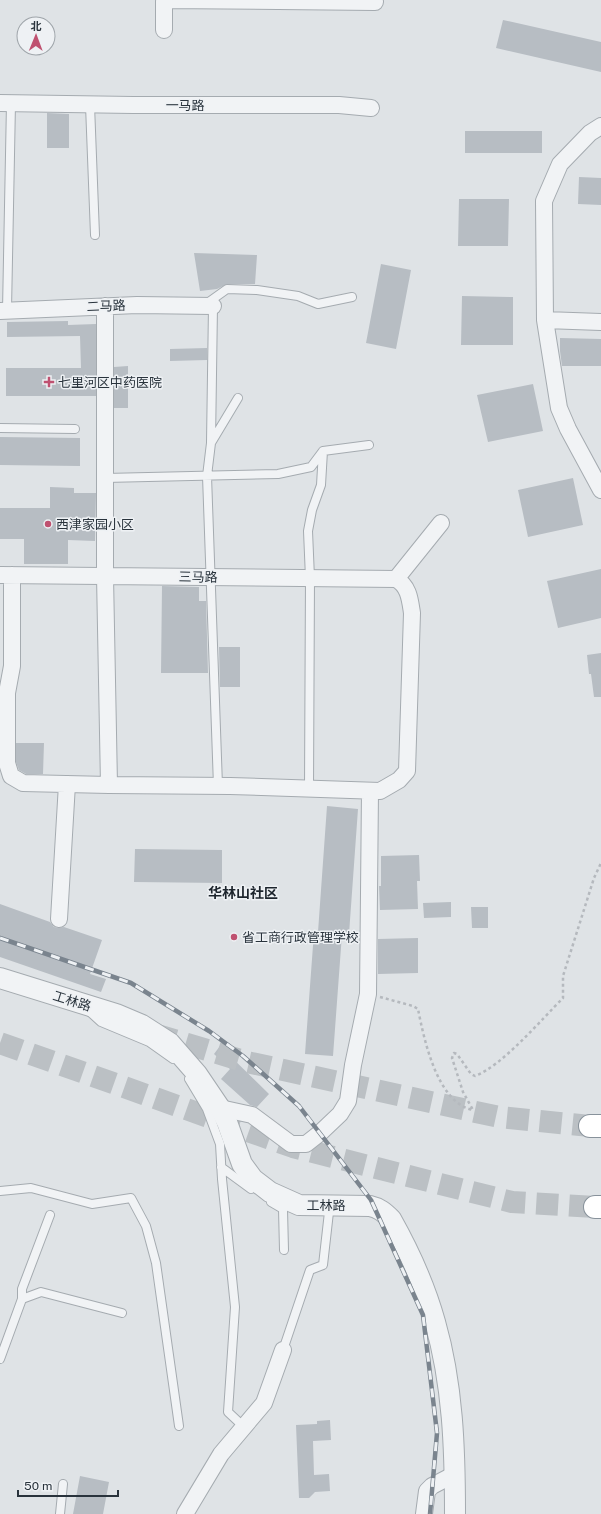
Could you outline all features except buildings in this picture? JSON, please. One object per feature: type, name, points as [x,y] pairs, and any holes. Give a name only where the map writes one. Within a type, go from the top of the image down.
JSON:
[{"type":"street","points":[[164,30],[164,0],[376,2]]},
{"type":"street","name":"一马路","points":[[6,103],[90,105],[339,105],[371,108]]},
{"type":"street","points":[[601,126],[590,133],[560,164],[544,201],[545,320],[559,408],[568,429],[601,490]]},
{"type":"street","points":[[105,306],[105,576],[109,785]]},
{"type":"street","name":"二马路","points":[[4,310],[105,306],[209,306]]},
{"type":"street","points":[[545,320],[601,322]]},
{"type":"street","points":[[6,575],[12,666],[7,692],[7,763],[11,776],[23,783],[218,786],[380,791],[399,780],[407,771],[412,613],[410,595],[402,582],[396,579],[441,523]]},
{"type":"street","name":"三马路","points":[[6,575],[396,579]]},
{"type":"street","points":[[59,919],[67,784]]},
{"type":"street","points":[[220,1108],[252,1115],[291,1144],[306,1144],[340,1114],[348,1101],[353,1065],[368,994],[370,791]]},
{"type":"street","name":"工林路","points":[[0,978],[116,1014],[142,1026],[170,1043],[197,1074],[220,1108],[227,1122],[242,1164],[253,1179],[270,1192],[299,1205],[370,1206],[384,1211],[391,1219],[401,1236],[425,1290],[443,1355],[454,1426],[456,1514]]},
{"type":"street","points":[[184,1514],[222,1454],[264,1403],[283,1350]]},
{"type":"street","points":[[424,1514],[427,1491],[432,1486],[456,1474]]},
{"type":"lane","points":[[4,310],[6,103]]},
{"type":"lane","points":[[90,105],[95,235]]},
{"type":"lane","points":[[218,786],[207,476],[212,443],[209,306],[227,289],[257,290],[298,296],[318,304],[352,297]]},
{"type":"lane","points":[[212,443],[238,398]]},
{"type":"lane","points":[[0,428],[75,429]]},
{"type":"lane","points":[[105,478],[278,474],[311,467],[323,451],[369,445]]},
{"type":"lane","points":[[309,789],[310,578],[308,531],[312,510],[321,485],[323,451]]},
{"type":"lane","points":[[78,1003],[101,1022],[148,1042],[172,1057],[207,1109],[220,1144],[235,1307],[228,1412],[244,1427]]},
{"type":"lane","points":[[221,1167],[261,1196],[283,1209],[329,1212],[323,1265],[310,1270],[283,1350]]},
{"type":"lane","points":[[0,1191],[31,1188],[92,1204],[131,1198],[146,1226],[156,1262],[179,1426]]},
{"type":"lane","points":[[283,1209],[284,1250]]},
{"type":"lane","points":[[0,1359],[22,1299],[22,1289],[50,1215]]},
{"type":"lane","points":[[22,1299],[41,1292],[122,1314]]},
{"type":"lane","points":[[60,1514],[63,1484]]},
{"type":"path","points":[[368,994],[413,1006],[418,1009],[424,1038],[432,1064],[443,1086],[455,1101],[466,1109],[473,1110],[463,1092],[452,1055],[454,1053],[457,1054],[471,1074],[475,1076],[480,1075],[512,1049],[564,998],[563,976],[594,878],[601,863]]},
{"type":"tunnel","points":[[154,1034],[247,1062],[499,1117],[590,1126]]},
{"type":"tunnel","points":[[0,1043],[293,1147],[512,1202],[595,1207]]},
{"type":"railway","points":[[0,938],[131,983],[209,1031],[243,1056],[299,1106],[371,1200],[423,1315],[437,1433],[430,1514]]},
{"type":"place","name":"七里河区中药医院","points":[[49,382]]},
{"type":"place","name":"西津家园小区","points":[[48,524]]},
{"type":"place","name":"省工商行政管理学校","points":[[234,937]]},
{"type":"district","name":"华林山社区","points":[[243,893]]}]
